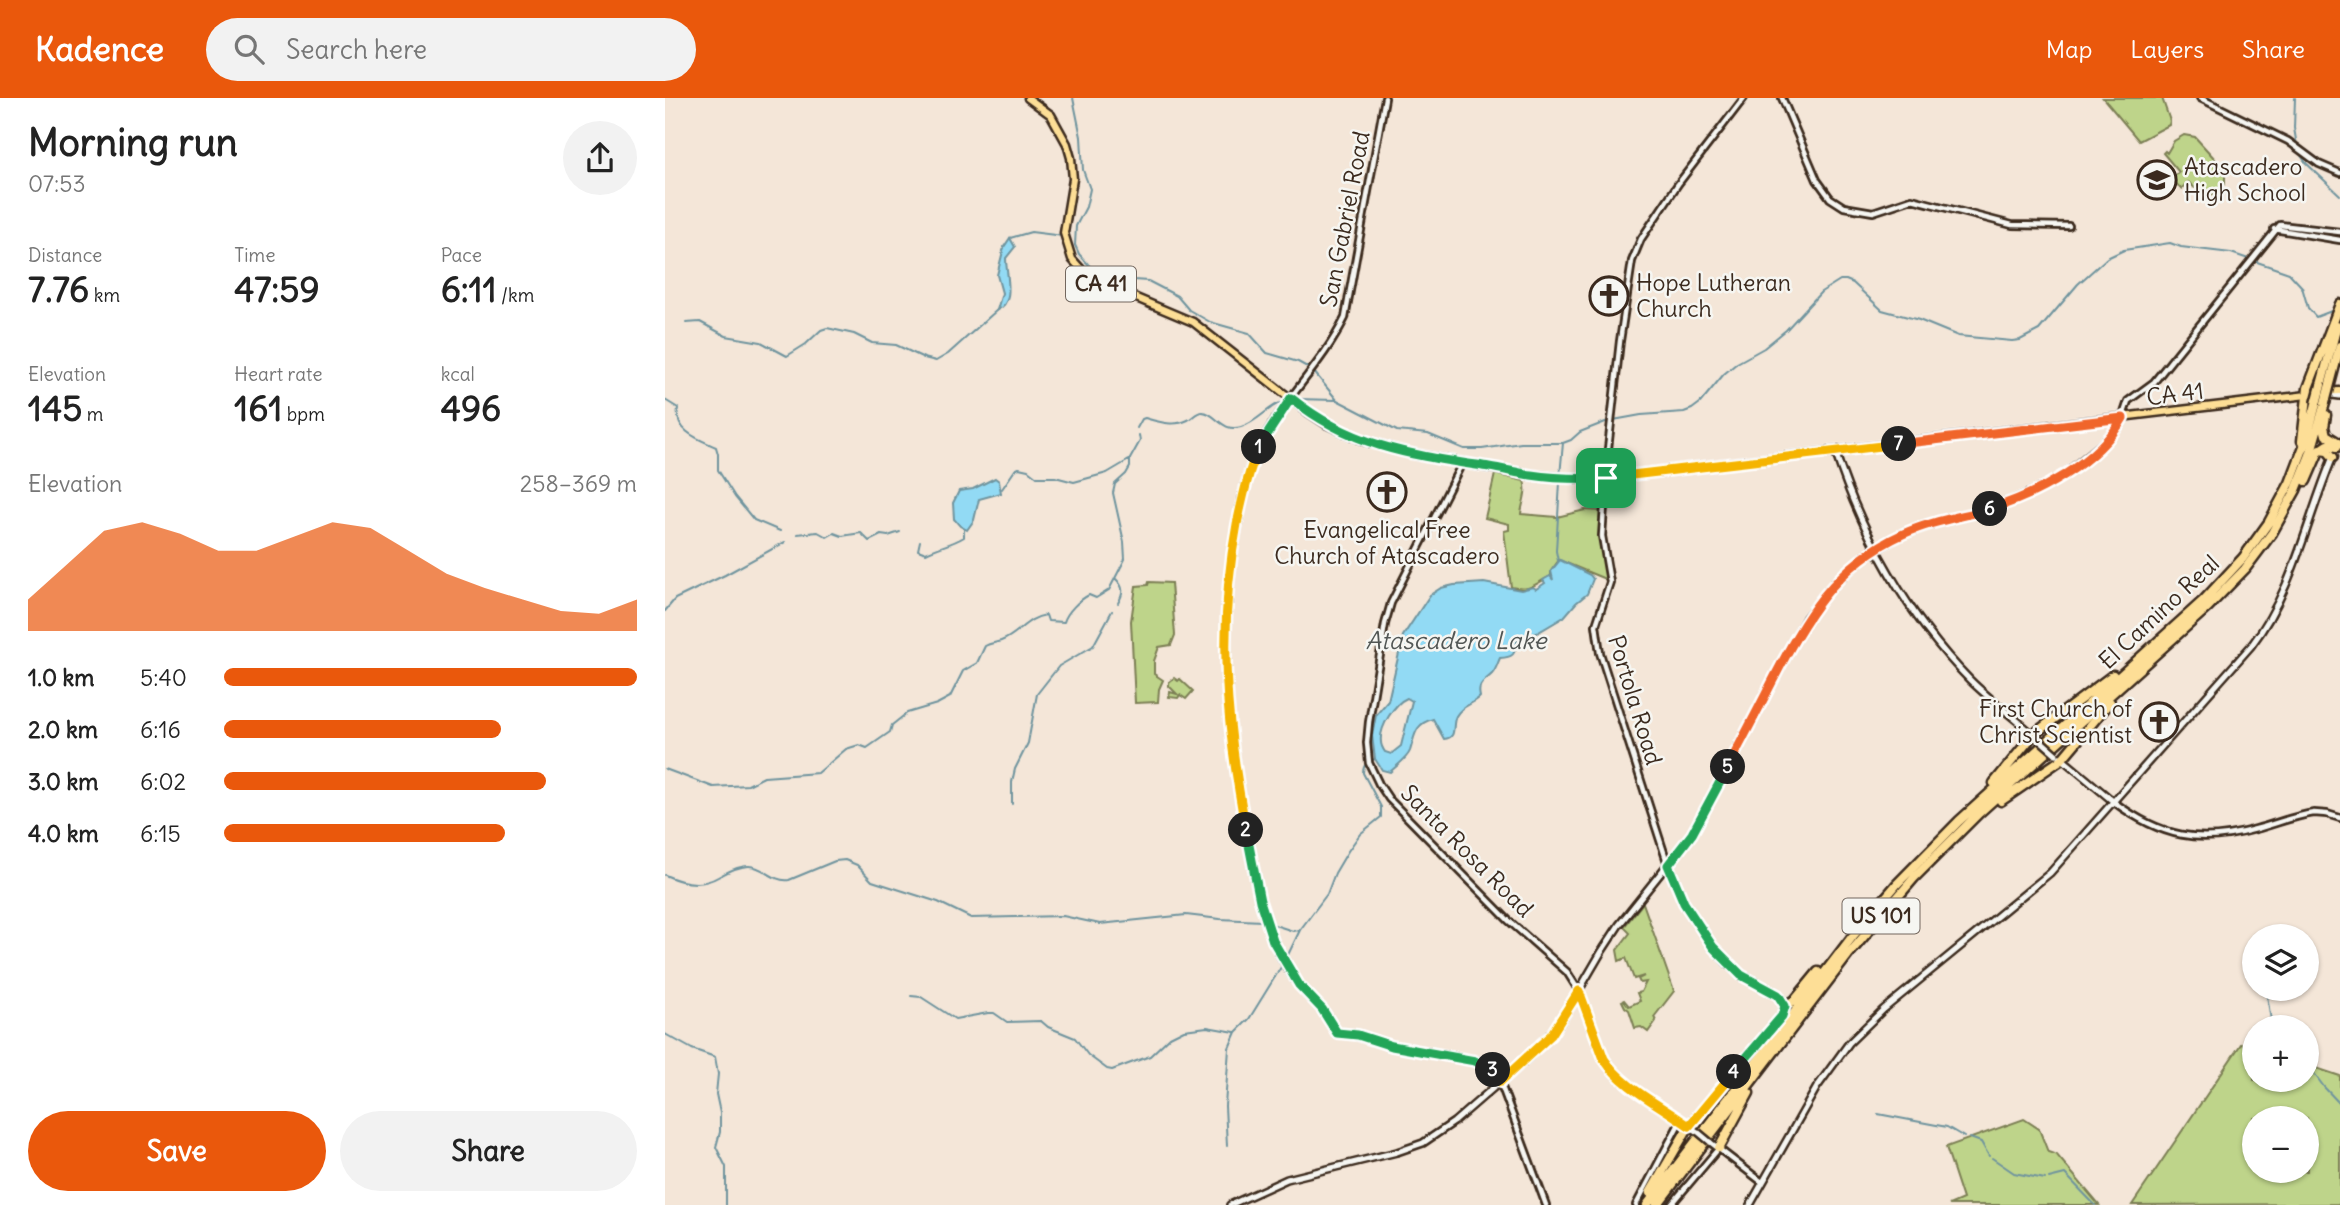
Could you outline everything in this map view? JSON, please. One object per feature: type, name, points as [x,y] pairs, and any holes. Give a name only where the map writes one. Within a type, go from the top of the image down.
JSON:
[{"type":"highway","name":"El Camino Real","points":[[1645,1205],[1852,937],[1910,870],[1980,801],[2215,590],[2243,558],[2269,522],[2330,394],[2339,308]]},
{"type":"highway","points":[[2295,471],[2307,395],[2339,308]]},
{"type":"highway","name":"El Camino Real","points":[[1657,1205],[1881,915],[1959,832],[2227,590],[2251,562],[2281,518],[2306,466],[2330,394],[2340,346]]},
{"type":"highway","points":[[2281,518],[2300,492],[2320,449],[2339,441],[2325,430],[2330,394]]},
{"type":"highway","points":[[2320,449],[2327,450],[2333,457]]},
{"type":"highway","points":[[1980,801],[2036,737],[2155,644]]},
{"type":"highway","points":[[1959,832],[2059,756],[2145,664]]},
{"type":"highway","points":[[1785,1006],[1795,1000],[1852,937]]},
{"type":"highway","points":[[1719,1148],[1741,1105],[1783,1041]]},
{"type":"highway","points":[[1645,1205],[1689,1126]]},
{"type":"main road","name":"CA 41","points":[[1028,98],[1051,115],[1070,150],[1073,179],[1064,233],[1068,251],[1077,266],[1089,278],[1101,284],[1193,322],[1326,424],[1364,441],[1530,475],[1578,479],[1606,478],[2123,418],[2307,395],[2313,392],[2330,394]]},
{"type":"main road","points":[[1230,1205],[1287,1179],[1414,1147],[1444,1130],[1500,1082],[1551,1035],[1606,943],[1697,826],[1806,618],[1846,571],[1876,549],[1921,526],[2002,505],[2047,485],[2093,452],[2123,418]]},
{"type":"main road","points":[[1750,1205],[1817,1087],[1856,1035],[2044,878],[2242,658],[2268,622],[2291,575],[2315,500],[2339,441]]},
{"type":"main road","points":[[1835,451],[1853,501],[1876,549],[1911,606],[1946,653],[1970,680],[2081,778],[2114,802]]},
{"type":"street","name":"San Gabriel Road","points":[[1385,98],[1348,307],[1336,335],[1268,430],[1247,477],[1231,557],[1225,631],[1227,702],[1232,748],[1266,924],[1289,970],[1304,991],[1322,1009],[1337,1033],[1478,1061],[1491,1068],[1500,1082],[1546,1205]]},
{"type":"street","name":"Portola Road","points":[[1744,98],[1678,184],[1641,239],[1634,256],[1618,353],[1606,478],[1602,536],[1610,582],[1596,625],[1598,644],[1668,865],[1684,903],[1713,947],[1741,975],[1778,995],[1785,1006]]},
{"type":"street","points":[[1782,98],[1817,180],[1831,198],[1844,207],[1863,212],[1878,211],[1914,200],[2012,225],[2069,226]]},
{"type":"street","points":[[2200,98],[2288,141],[2324,166],[2340,173]]},
{"type":"street","points":[[2123,418],[2128,401],[2154,382],[2274,229],[2285,224],[2340,232]]},
{"type":"street","points":[[2274,229],[2340,240]]},
{"type":"street","name":"Santa Rosa Road","points":[[1462,463],[1391,603],[1385,624],[1369,722],[1369,762],[1375,778],[1389,799],[1508,920],[1563,968],[1579,991],[1604,1059],[1611,1069],[1762,1182]]},
{"type":"street","points":[[2114,802],[2152,827],[2193,838],[2231,835],[2309,814],[2327,814],[2340,818]]},
{"type":"street","points":[[1689,1126],[1782,1016],[1785,1006]]},
{"type":"street","points":[[1636,1205],[1681,1120]]},
{"type":"street","points":[[1671,1205],[1719,1148]]},
{"type":"green space","points":[[2103,98],[2162,98],[2169,125],[2139,141]]},
{"type":"green space","points":[[2184,135],[2195,137],[2225,170],[2225,184],[2214,194],[2203,195],[2188,182],[2181,189],[2172,179],[2179,172],[2163,153],[2167,153],[2174,141]]},
{"type":"green space","points":[[1495,474],[1524,481],[1521,514],[1557,517],[1585,510],[1601,511],[1604,507],[1602,544],[1610,581],[1559,560],[1551,571],[1551,576],[1528,588],[1511,587],[1504,531],[1509,530],[1509,524],[1485,518]]},
{"type":"green space","points":[[1149,582],[1171,583],[1175,635],[1171,645],[1159,647],[1154,661],[1154,674],[1163,680],[1158,702],[1135,703],[1131,621],[1136,586],[1148,585]]},
{"type":"green space","points":[[1174,678],[1178,681],[1180,679],[1193,691],[1186,699],[1180,695],[1178,698],[1169,697],[1170,692],[1177,694],[1169,686],[1169,682]]},
{"type":"green space","points":[[1643,903],[1674,991],[1654,1017],[1656,1021],[1648,1032],[1641,1027],[1635,1028],[1629,1010],[1622,1001],[1629,1006],[1640,1001],[1637,993],[1641,992],[1646,982],[1640,983],[1638,979],[1644,976],[1634,979],[1626,958],[1619,961],[1617,950],[1630,933],[1624,927]]},
{"type":"green space","points":[[2241,1044],[2242,1092],[2319,1092],[2319,1069],[2340,1076],[2340,1204],[2132,1205]]},
{"type":"green space","points":[[2024,1119],[2039,1129],[2048,1152],[2057,1155],[2099,1205],[1949,1205],[1963,1199],[1946,1147]]},
{"type":"water","points":[[1010,238],[1015,247],[1006,258],[1008,295],[1003,306],[997,310],[1002,293],[997,275],[1004,247]]},
{"type":"water","points":[[995,478],[999,481],[1001,493],[979,499],[974,520],[967,530],[960,526],[954,519],[953,503],[959,491],[973,489]]},
{"type":"water","name":"Atascadero Lake","points":[[1560,560],[1593,579],[1587,594],[1564,617],[1537,633],[1518,638],[1513,654],[1500,658],[1493,672],[1482,683],[1479,689],[1480,697],[1458,712],[1451,736],[1444,739],[1433,719],[1427,721],[1416,731],[1410,751],[1404,760],[1390,772],[1382,770],[1375,759],[1372,736],[1376,715],[1388,701],[1403,636],[1430,595],[1441,588],[1454,585],[1484,583],[1521,590],[1533,587],[1536,589],[1550,576],[1553,580],[1551,571]],"holes":[[[1407,698],[1412,701],[1401,746],[1391,754],[1385,752],[1381,742],[1385,723],[1402,701]]]},
{"type":"waterway","points":[[1073,98],[1081,137],[1083,170],[1090,189],[1086,207],[1076,226],[1075,245],[1079,254],[1095,272],[1105,278],[1148,281],[1177,296],[1189,310],[1210,322],[1249,333],[1267,353],[1309,368]]},
{"type":"waterway","points":[[2295,98],[2294,128],[2297,146]]},
{"type":"waterway","points":[[2298,151],[2306,163],[2340,195]]},
{"type":"waterway","points":[[1010,238],[1031,232],[1063,236]]},
{"type":"waterway","points":[[1314,372],[1337,400],[1397,431],[1428,434],[1464,449],[1482,449],[1521,443],[1563,443],[1580,432],[1608,421],[1692,409],[1724,374],[1737,363],[1764,348],[1786,330],[1821,292],[1840,280],[1853,283],[1882,310],[1919,320],[1958,336],[2012,341],[2039,330],[2078,284],[2107,258],[2124,250],[2170,243],[2181,247],[2231,253],[2289,273],[2302,287],[2308,308],[2316,317],[2334,310]]},
{"type":"waterway","points":[[686,323],[700,322],[726,336],[761,342],[787,356],[827,328],[854,334],[872,343],[896,345],[936,361],[948,354],[997,310]]},
{"type":"waterway","points":[[1296,399],[1336,400]]},
{"type":"waterway","points":[[665,400],[678,408],[680,423],[689,433],[716,447],[718,470],[754,520],[780,531]]},
{"type":"waterway","points":[[1137,428],[1145,418],[1177,423],[1202,412],[1228,427],[1241,427],[1275,405],[1287,401]]},
{"type":"waterway","points":[[665,769],[713,787],[748,785],[764,777],[818,773],[846,749],[859,745],[867,748],[890,732],[892,725],[907,713],[950,697],[963,671],[977,663],[985,646],[1007,638],[1039,617],[1046,615],[1048,621],[1064,622],[1081,600],[1089,595],[1096,598],[1109,590],[1125,559],[1113,493],[1115,484],[1130,467],[1130,459],[1140,441],[1139,435]]},
{"type":"waterway","points":[[1560,476],[1563,443]]},
{"type":"waterway","points":[[1002,489],[1019,468],[1028,470],[1037,477],[1055,477],[1074,482],[1107,473],[1129,460]]},
{"type":"waterway","points":[[1558,561],[1556,551],[1560,482]]},
{"type":"waterway","points":[[920,541],[918,550],[926,553],[964,537],[964,529]]},
{"type":"waterway","points":[[797,534],[818,532],[827,537],[834,533],[842,536],[861,533],[869,541],[881,535],[900,532]]},
{"type":"waterway","points":[[665,611],[675,599],[785,542]]},
{"type":"waterway","points":[[1116,579],[1122,590],[1118,603]]},
{"type":"waterway","points":[[1012,804],[1012,782],[1015,769],[1028,743],[1037,694],[1059,666],[1093,646],[1112,611]]},
{"type":"waterway","points":[[1286,959],[1300,930],[1327,894],[1348,851],[1360,834],[1381,817],[1381,807],[1363,773],[1365,765],[1375,759]]},
{"type":"waterway","points":[[665,875],[698,883],[749,866],[759,868],[778,879],[789,880],[835,861],[845,860],[857,865],[872,881],[938,902],[971,918],[1063,916],[1100,924],[1186,915],[1262,921],[1293,931],[1300,930]]},
{"type":"waterway","points":[[1227,1146],[1225,1106],[1229,1048],[1236,1032],[1249,1019],[1283,964]]},
{"type":"waterway","points":[[911,996],[921,997],[955,1019],[994,1013],[1007,1022],[1041,1021],[1048,1027],[1075,1038],[1088,1055],[1112,1070],[1150,1056],[1170,1037],[1184,1030],[1207,1027],[1235,1032]]},
{"type":"waterway","points":[[2268,1001],[2270,1015]]},
{"type":"waterway","points":[[665,1034],[692,1049],[715,1057],[718,1074],[716,1094],[720,1113],[720,1132],[716,1147],[726,1167],[726,1205]]},
{"type":"waterway","points":[[2319,1080],[2340,1104]]},
{"type":"waterway","points":[[1878,1114],[1947,1127],[1964,1137]]},
{"type":"waterway","points":[[1970,1138],[1981,1142],[1989,1156]]},
{"type":"waterway","points":[[1992,1158],[2014,1173],[2045,1179]]},
{"type":"waterway","points":[[2049,1178],[2065,1174],[2095,1205]]},
{"type":"place","name":"Atascadero High School","points":[[2157,180]]},
{"type":"place","name":"Hope Lutheran Church","points":[[1609,296]]},
{"type":"place","name":"Evangelical Free Church of Atascadero","points":[[1387,492]]},
{"type":"place","name":"First Church of Christ Scientist","points":[[2159,722]]},
{"type":"route","points":[[1291,398],[1326,424],[1381,447],[1530,475],[1578,479],[1606,478],[2123,418],[2116,429],[2084,459],[2047,485],[2002,505],[1921,526],[1877,548],[1846,571],[1806,618],[1697,826],[1668,865],[1684,903],[1713,947],[1741,975],[1778,995],[1785,1006],[1782,1016],[1689,1126],[1611,1069],[1604,1059],[1579,991],[1551,1035],[1500,1082],[1491,1068],[1478,1061],[1337,1033],[1322,1009],[1304,991],[1289,970],[1266,924],[1237,782],[1228,723],[1225,631],[1230,571],[1245,484],[1268,430],[1291,398]]}]
